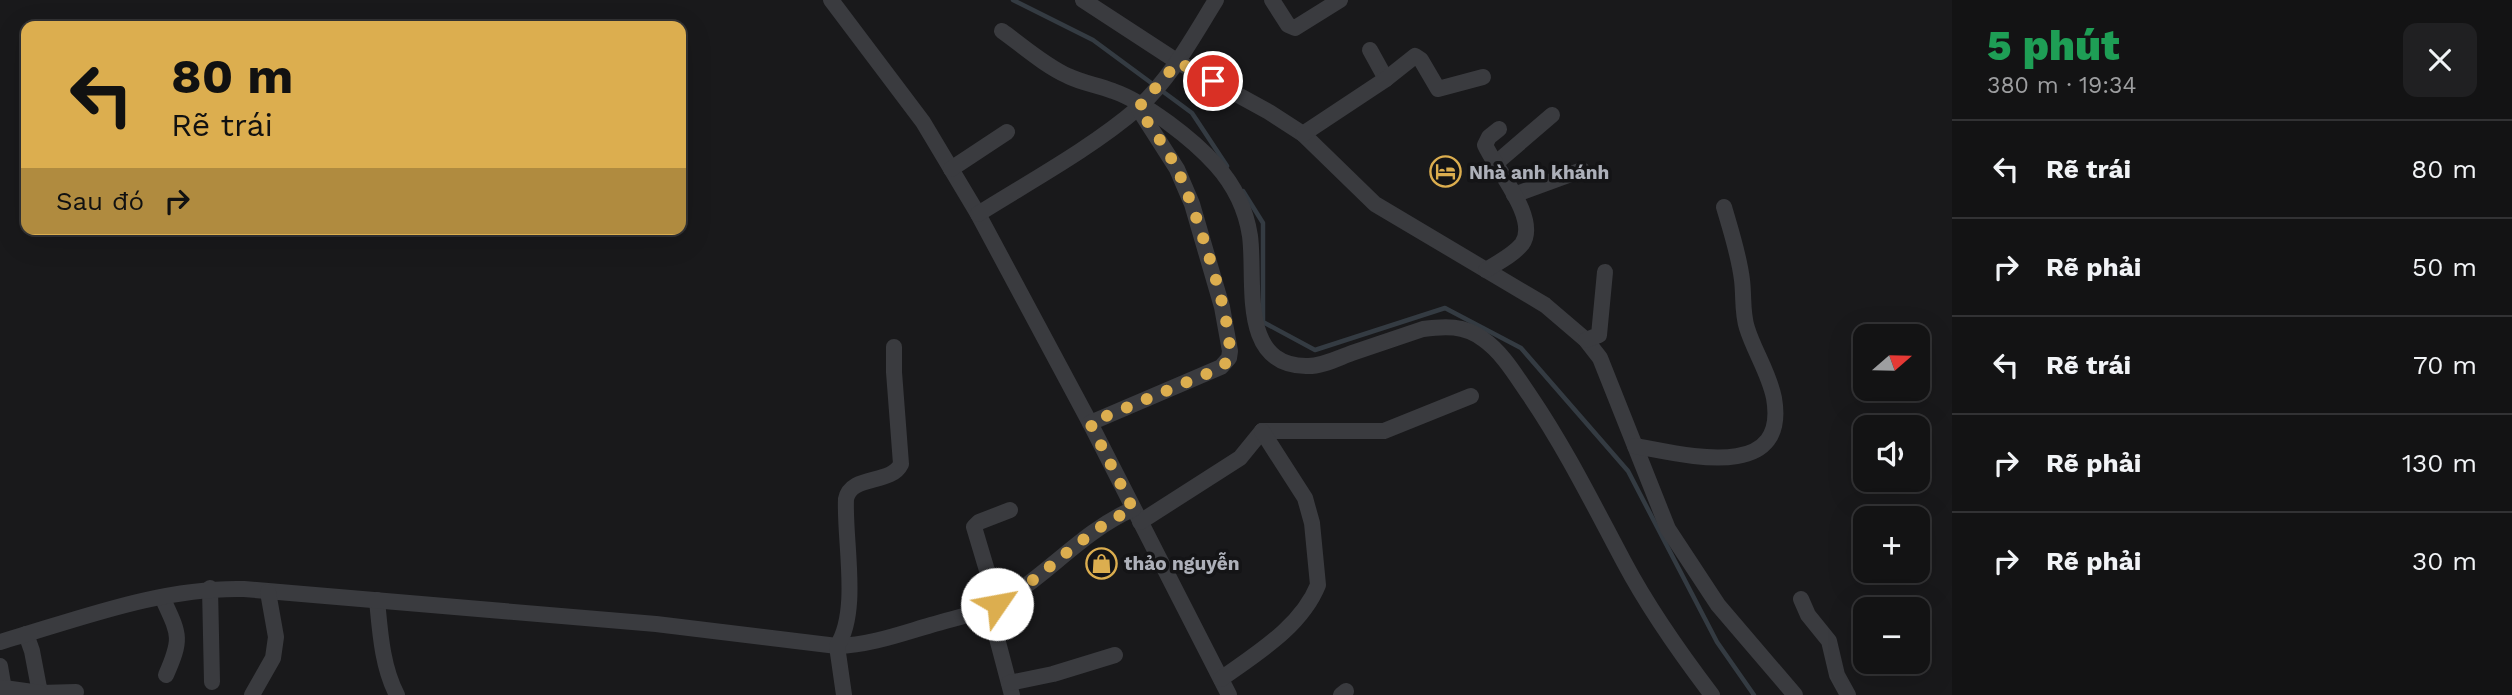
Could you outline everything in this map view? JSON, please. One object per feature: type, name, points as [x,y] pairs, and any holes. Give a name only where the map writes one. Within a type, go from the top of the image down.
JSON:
[{"type":"street","points":[[831,0],[923,122],[978,214],[1090,423],[1229,695]]},
{"type":"street","points":[[1083,0],[1174,67],[1269,112],[1303,134],[1375,204],[1545,305],[1586,340],[1600,358],[1668,529],[1718,605],[1795,695]]},
{"type":"street","points":[[978,214],[1093,141],[1142,103],[1174,67],[1216,0]]},
{"type":"street","points":[[1272,0],[1295,28],[1340,0]]},
{"type":"street","points":[[1002,31],[1065,75],[1142,103],[1202,151],[1228,179],[1237,194],[1250,234],[1255,324],[1260,340],[1273,355],[1284,361],[1308,367],[1440,327],[1468,330],[1482,337],[1495,349],[1514,372],[1558,439],[1629,571],[1665,631],[1712,695]]},
{"type":"street","points":[[1370,50],[1386,79]]},
{"type":"street","points":[[1303,134],[1386,79],[1415,56],[1421,60],[1438,89],[1483,77]]},
{"type":"street","points":[[1090,423],[1221,367],[1229,358],[1222,307],[1192,204],[1142,103]]},
{"type":"street","points":[[1495,164],[1552,115]]},
{"type":"street","points":[[1486,270],[1510,255],[1524,242],[1527,230],[1514,195],[1486,148],[1485,142],[1499,129]]},
{"type":"street","points":[[951,169],[1007,132]]},
{"type":"street","points":[[1514,195],[1582,170]]},
{"type":"street","points":[[1635,446],[1711,458],[1731,458],[1757,450],[1769,438],[1774,418],[1774,401],[1769,381],[1747,327],[1740,270],[1724,207]]},
{"type":"street","points":[[1586,340],[1597,337],[1601,326],[1605,272]]},
{"type":"street","points":[[844,695],[837,646],[845,634],[850,604],[845,509],[847,493],[853,487],[896,472],[901,464],[894,347]]},
{"type":"street","points":[[1262,431],[1384,431],[1471,396]]},
{"type":"street","points":[[0,642],[162,597],[210,588],[656,624],[837,646],[858,644],[900,635],[993,606],[1029,583],[1097,527],[1136,515],[1240,458],[1262,431]]},
{"type":"street","points":[[1221,680],[1287,629],[1315,593],[1318,585],[1312,523],[1305,498],[1262,431]]},
{"type":"street","points":[[1010,510],[979,522],[974,527],[1010,689],[1115,655]]},
{"type":"street","points":[[210,588],[212,682]]},
{"type":"street","points":[[252,695],[273,658],[276,637],[268,592]]},
{"type":"street","points":[[162,597],[178,639],[177,649],[166,675]]},
{"type":"street","points":[[377,600],[384,654],[397,695]]},
{"type":"street","points":[[1801,600],[1808,615],[1829,641],[1837,675],[1848,695]]},
{"type":"street","points":[[26,634],[40,694]]},
{"type":"street","points":[[0,666],[5,692],[76,692]]},
{"type":"waterway","points":[[1013,0],[1093,40],[1192,113],[1227,166]]},
{"type":"waterway","points":[[1243,191],[1263,223],[1263,322],[1315,350],[1445,308],[1521,348],[1628,471],[1717,642],[1754,695]]},
{"type":"place","name":"Nhà anh khánh","points":[[1446,172]]},
{"type":"place","name":"thảo nguyễn","points":[[1101,563]]},
{"type":"route","points":[[997,604],[1029,583],[1097,527],[1133,509],[1090,423],[1211,372],[1221,367],[1229,358],[1230,342],[1222,307],[1192,204],[1177,169],[1138,108],[1178,62],[1213,81]]}]
